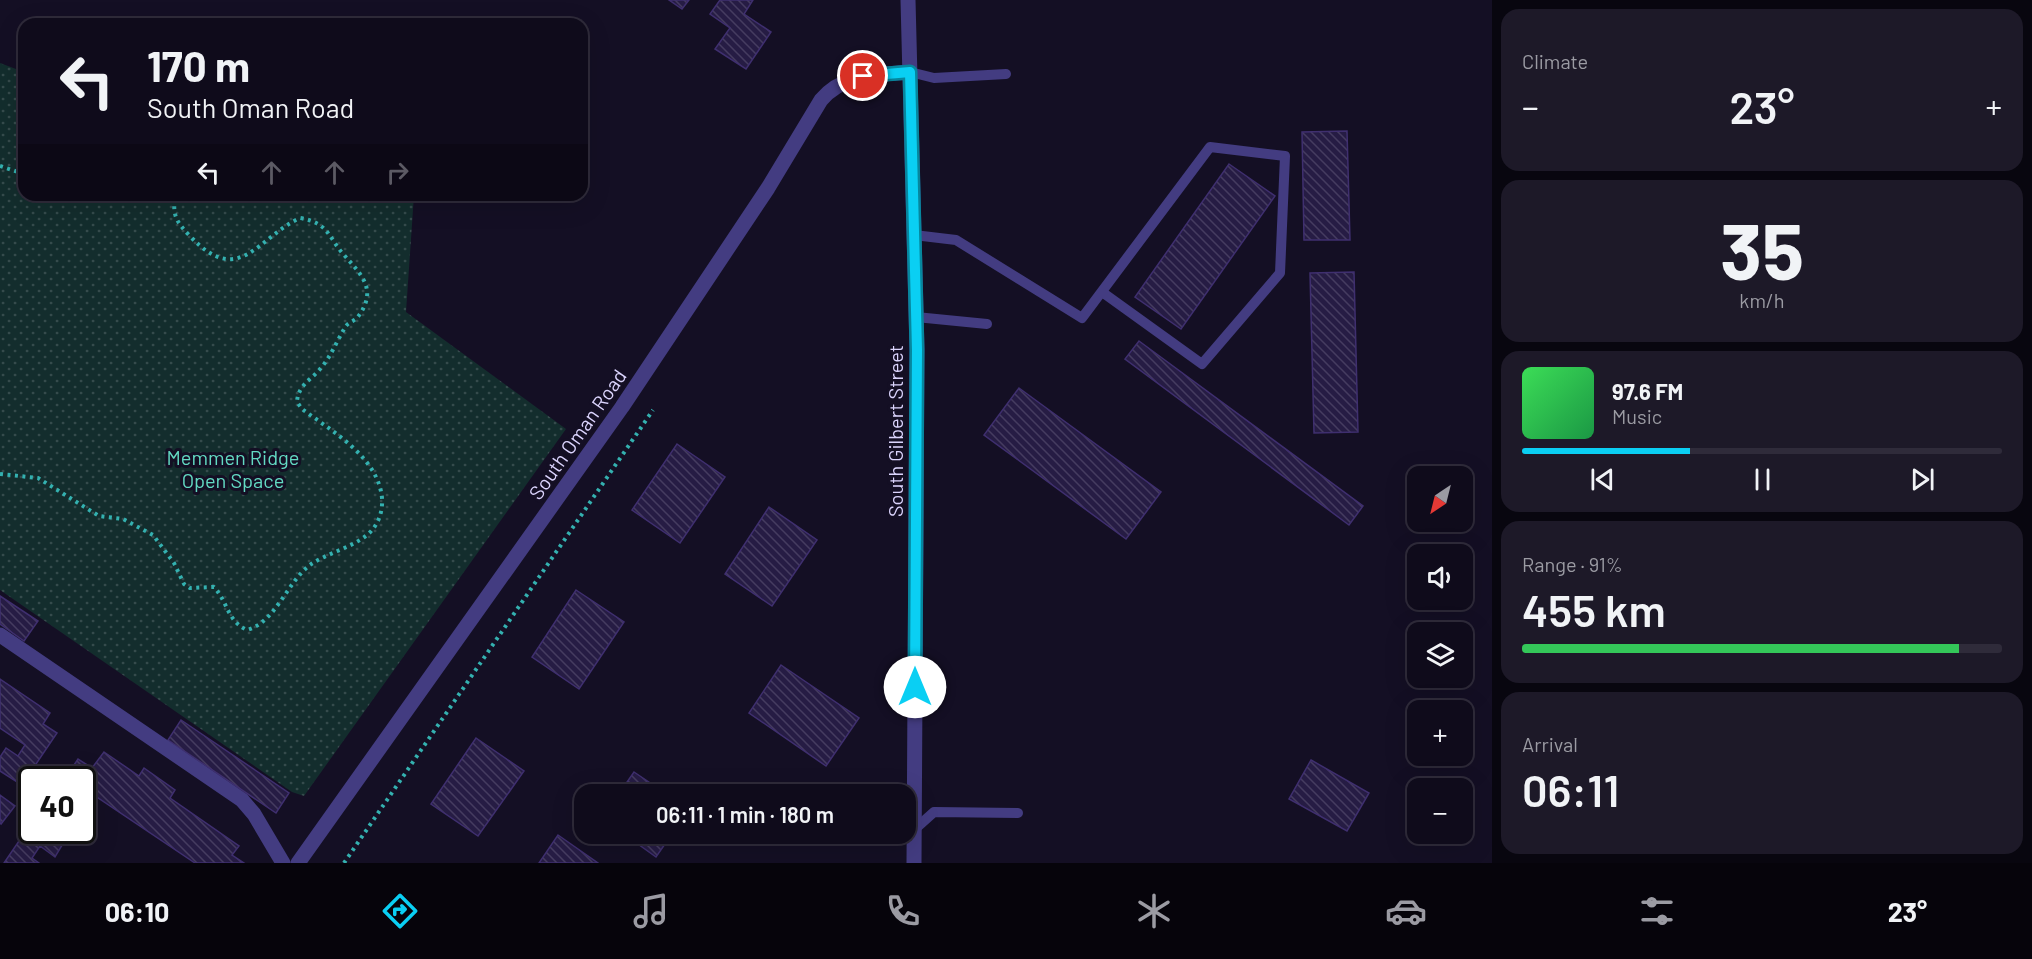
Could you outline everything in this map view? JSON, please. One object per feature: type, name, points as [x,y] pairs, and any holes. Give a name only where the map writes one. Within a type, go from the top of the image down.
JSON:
[{"type":"street","name":"South Gilbert Street","points":[[908,0],[916,318],[915,784]]},
{"type":"street","name":"South Oman Road","points":[[298,863],[622,406],[768,188],[830,88],[846,80],[910,72]]},
{"type":"street","points":[[0,635],[242,800],[254,814],[283,863]]},
{"type":"street","name":"South Gilbert Street","points":[[914,863],[915,844]]},
{"type":"lane","points":[[910,72],[934,78],[1006,74]]},
{"type":"lane","points":[[914,235],[956,240],[1082,318],[1101,292],[1210,147],[1285,156],[1280,273],[1202,364],[1101,292]]},
{"type":"lane","points":[[916,318],[987,324]]},
{"type":"lane","points":[[916,828],[934,812],[1018,813]]},
{"type":"path","points":[[0,166],[18,172]]},
{"type":"path","points":[[0,474],[38,478],[99,516],[123,519],[153,535],[174,563],[184,584],[190,588],[214,587],[220,594],[233,622],[247,630],[263,621],[294,580],[310,565],[366,536],[373,529],[383,508],[381,485],[363,458],[302,409],[297,402],[301,389],[321,368],[348,323],[357,319],[366,303],[368,287],[359,270],[342,252],[335,238],[321,226],[300,218],[287,224],[264,246],[245,255],[232,260],[209,254],[199,248],[180,226],[174,216],[175,201]]},
{"type":"path","points":[[344,863],[653,410]]},
{"type":"green space","name":"Memmen Ridge Open Space","points":[[0,63],[18,70],[18,201],[414,201],[406,312],[566,429],[304,796],[292,792],[0,590]]},
{"type":"building","points":[[669,0],[689,0],[682,9]]},
{"type":"building","points":[[720,0],[753,0],[744,14],[771,32],[746,69],[715,49],[730,28],[710,14]]},
{"type":"building","points":[[1347,131],[1350,240],[1304,240],[1302,132]]},
{"type":"building","points":[[1229,164],[1275,196],[1181,329],[1135,297]]},
{"type":"building","points":[[1354,272],[1358,432],[1314,433],[1310,273]]},
{"type":"building","points":[[1139,341],[1363,506],[1349,525],[1125,359]]},
{"type":"building","points":[[1019,388],[1161,492],[1126,539],[984,435]]},
{"type":"building","points":[[677,444],[725,477],[680,543],[632,510]]},
{"type":"building","points":[[769,507],[817,540],[772,606],[725,574]]},
{"type":"building","points":[[576,590],[624,622],[579,689],[532,657]]},
{"type":"building","points":[[0,596],[38,621],[24,641],[0,624]]},
{"type":"building","points":[[781,665],[859,718],[826,766],[749,713]]},
{"type":"building","points":[[0,679],[50,713],[43,724],[57,733],[35,766],[18,766],[18,783],[0,771],[0,757],[6,748],[18,756],[25,745],[0,728]]},
{"type":"building","points":[[181,720],[289,793],[276,813],[168,740]]},
{"type":"building","points":[[476,738],[524,771],[478,836],[431,804]]},
{"type":"building","points":[[104,752],[139,776],[144,768],[175,790],[170,798],[239,846],[232,855],[244,863],[195,863],[96,796],[96,766],[94,766]]},
{"type":"building","points":[[78,759],[89,766],[73,766]]},
{"type":"building","points":[[1311,760],[1369,793],[1347,831],[1289,799]]},
{"type":"building","points":[[634,772],[652,784],[626,784]]},
{"type":"building","points":[[0,795],[15,806],[1,824],[0,823]]},
{"type":"building","points":[[558,835],[598,863],[539,863]]},
{"type":"building","points":[[18,842],[63,844],[55,857],[40,846],[32,858],[39,863],[4,863]]},
{"type":"building","points":[[638,844],[665,844],[656,857]]},
{"type":"route","points":[[863,76],[910,72],[917,350],[915,687]]}]
